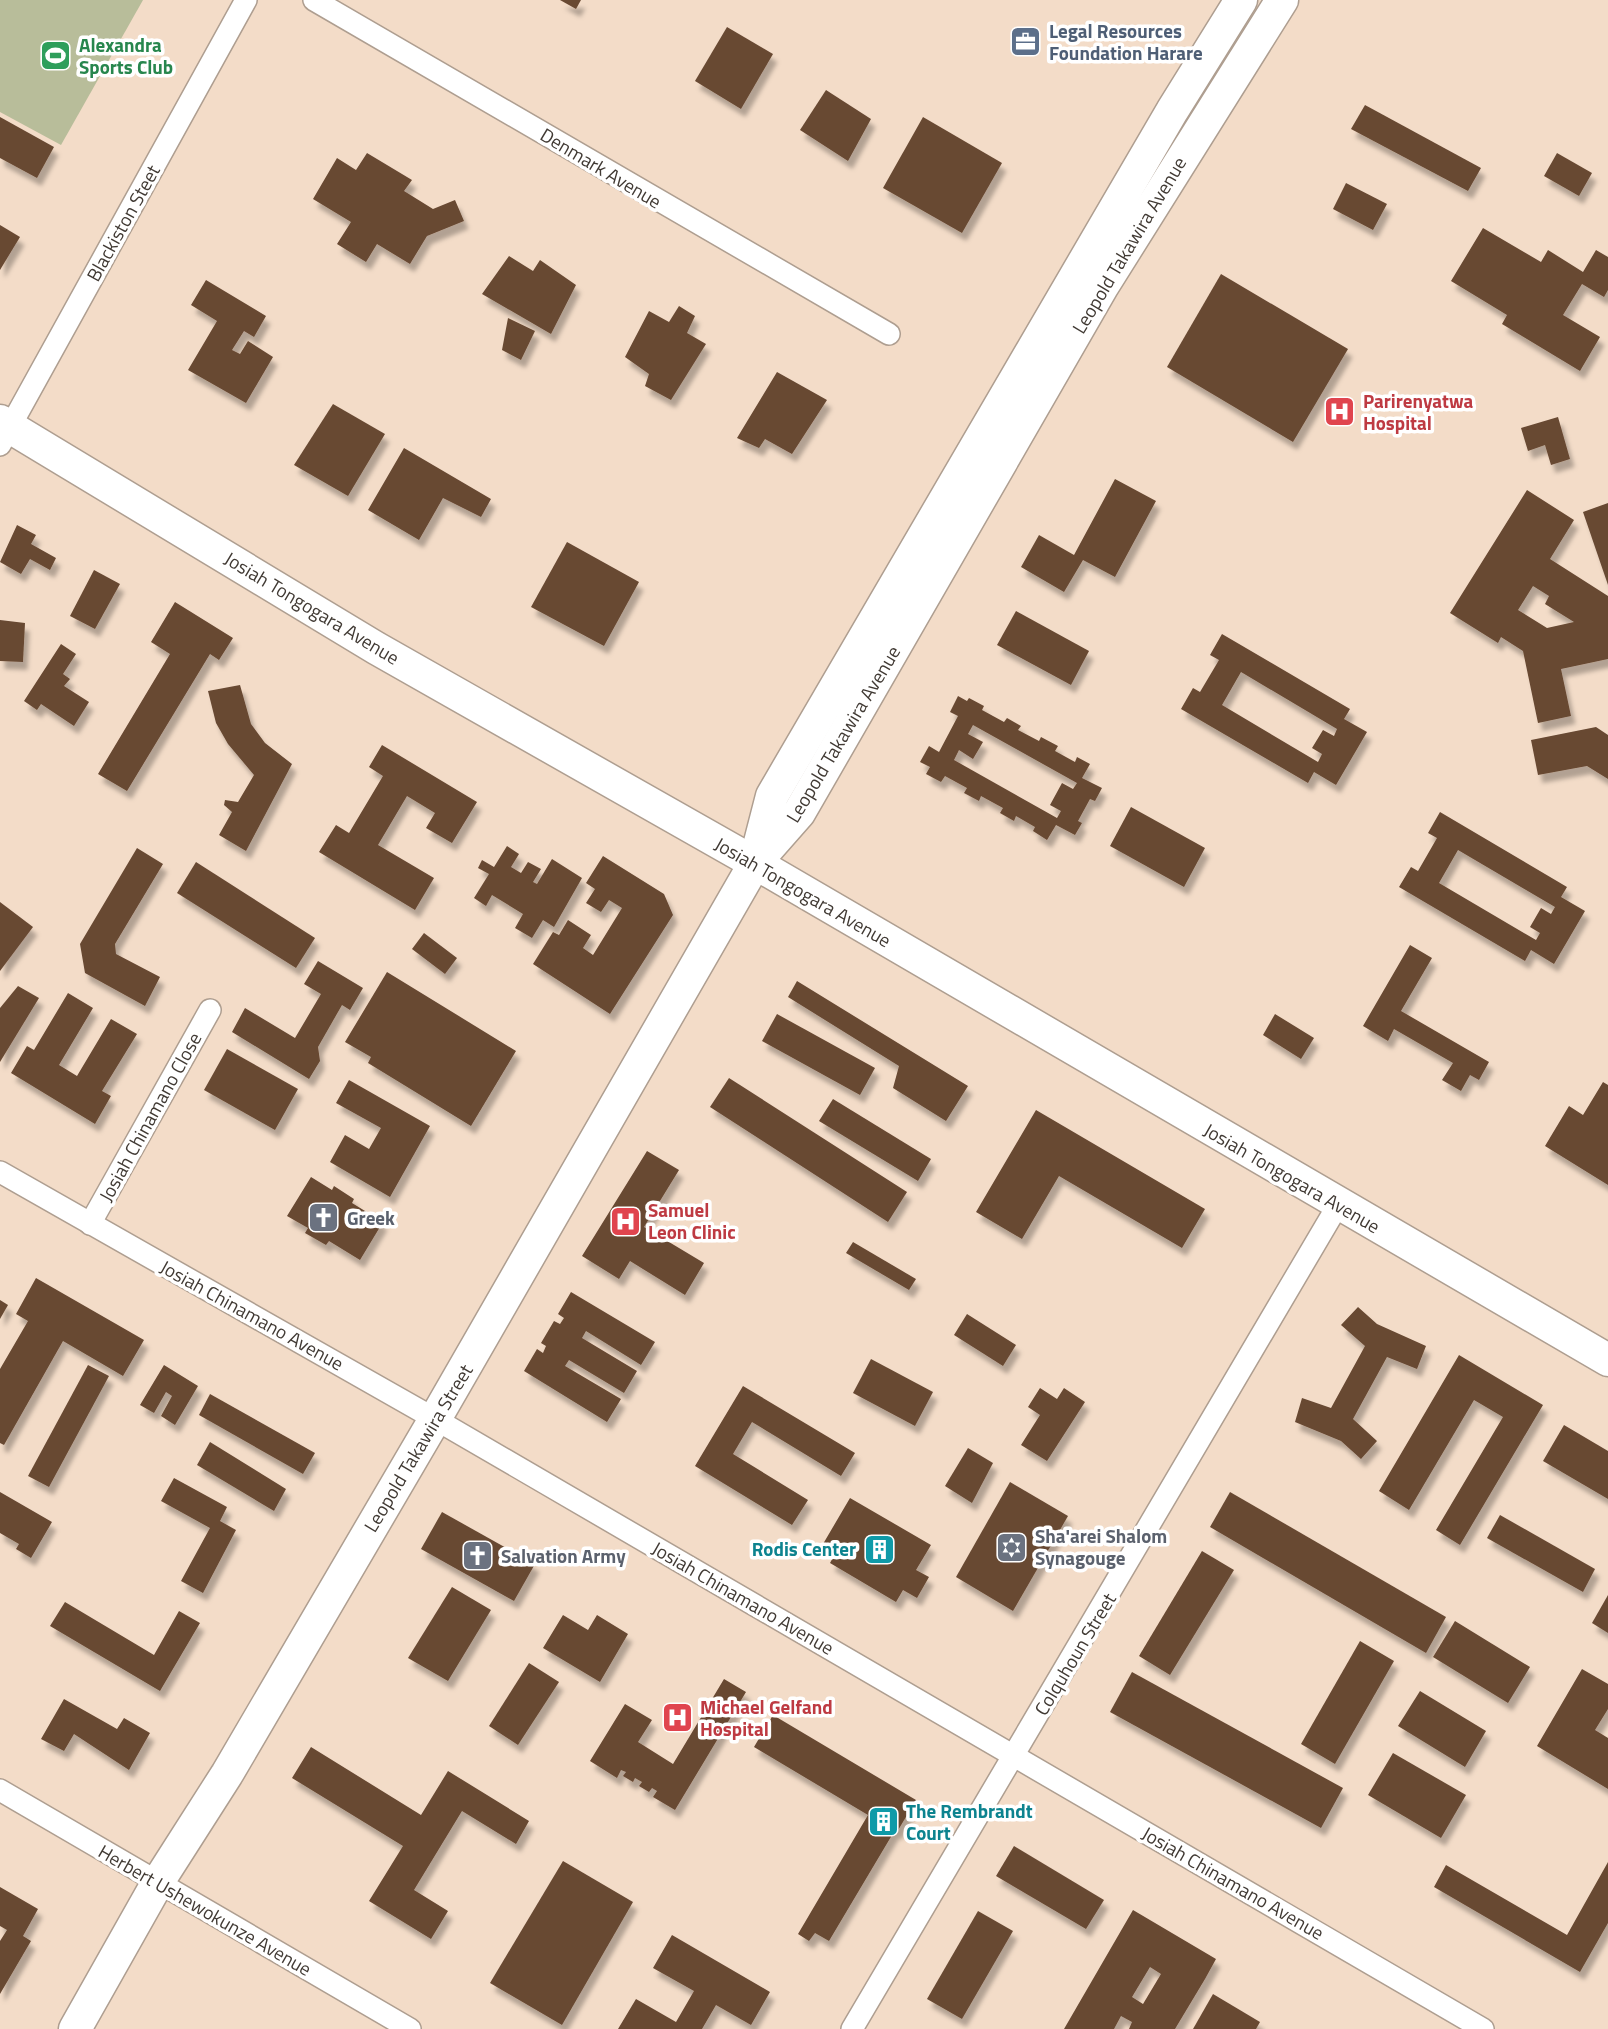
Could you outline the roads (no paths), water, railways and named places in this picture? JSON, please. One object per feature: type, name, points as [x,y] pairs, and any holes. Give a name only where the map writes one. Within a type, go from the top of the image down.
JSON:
[{"type":"main road","name":"Leopold Takawira Avenue","points":[[755,863],[772,796],[1172,111],[1241,0]]},
{"type":"main road","name":"Leopold Takawira Avenue","points":[[755,863],[799,813],[1102,287],[1282,0]]},
{"type":"main road","name":"Josiah Tongogara Avenue","points":[[4,431],[376,648],[755,863],[1608,1360]]},
{"type":"main road","name":"Leopold Takawira Street","points":[[75,2029],[158,1882],[227,1774],[435,1419],[755,863]]},
{"type":"street","name":"Blackiston Steet","points":[[4,431],[246,0]]},
{"type":"street","name":"Denmark Avenue","points":[[314,0],[889,334]]},
{"type":"street","name":"Josiah Chinamano Close","points":[[90,1224],[210,1010]]},
{"type":"street","name":"Josiah Chinamano Avenue","points":[[0,1172],[435,1419],[1013,1758],[1483,2029]]},
{"type":"street","name":"Colquhoun Street","points":[[852,2029],[1338,1205]]},
{"type":"street","name":"Herbert Ushewokunze Avenue","points":[[0,1790],[410,2029]]},
{"type":"place","name":"Legal Resources Foundation Harare","points":[[1026,42]]},
{"type":"place","name":"Alexandra Sports Club","points":[[56,56]]},
{"type":"place","name":"Parirenyatwa Hospital","points":[[1340,412]]},
{"type":"place","name":"Greek","points":[[324,1218]]},
{"type":"place","name":"Samuel Leon Clinic","points":[[625,1221]]},
{"type":"place","name":"Sha'arei Shalom Synagouge","points":[[1012,1547]]},
{"type":"place","name":"Rodis Center","points":[[879,1549]]},
{"type":"place","name":"Salvation Army","points":[[478,1556]]},
{"type":"place","name":"Michael Gelfand Hospital","points":[[677,1718]]},
{"type":"place","name":"The Rembrandt Court","points":[[883,1822]]}]
